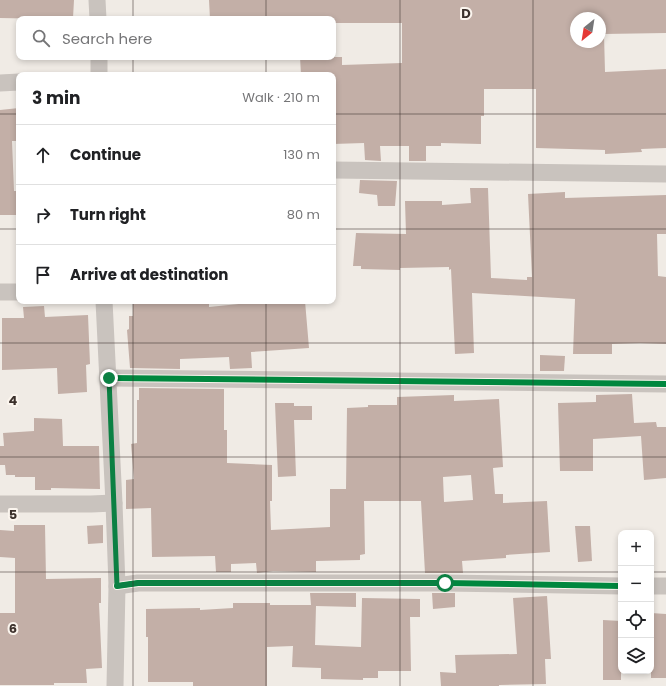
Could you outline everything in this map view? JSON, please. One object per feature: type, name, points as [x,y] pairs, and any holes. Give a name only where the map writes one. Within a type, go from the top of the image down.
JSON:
[{"type":"street","points":[[97,0],[98,16]]},
{"type":"street","points":[[99,60],[99,72]]},
{"type":"street","points":[[0,83],[16,82]]},
{"type":"street","points":[[336,170],[666,174]]},
{"type":"street","points":[[0,292],[16,292]]},
{"type":"street","points":[[104,304],[109,378],[117,586],[115,686]]},
{"type":"street","points":[[109,378],[666,384]]},
{"type":"street","points":[[0,504],[114,503]]},
{"type":"street","points":[[117,586],[138,583],[445,583],[618,586]]},
{"type":"street","points":[[654,586],[666,586]]},
{"type":"building","points":[[0,0],[74,0],[73,16],[16,16],[16,18],[0,18]]},
{"type":"building","points":[[209,0],[666,0],[666,33],[606,34],[606,12],[570,12],[570,48],[604,48],[605,72],[666,69],[666,148],[641,149],[642,152],[605,154],[605,150],[536,148],[536,89],[484,89],[484,116],[481,116],[481,144],[441,143],[441,146],[426,146],[426,161],[409,161],[409,146],[380,146],[381,161],[365,160],[364,143],[336,144],[336,72],[301,72],[300,60],[336,60],[336,57],[342,57],[342,65],[402,63],[402,23],[336,23],[336,16],[210,16]]},
{"type":"building","points":[[16,108],[16,141],[12,141],[14,191],[16,191],[16,215],[0,215],[0,110]]},
{"type":"building","points":[[360,180],[397,181],[395,206],[378,206],[377,195],[359,193]]},
{"type":"building","points":[[470,188],[488,188],[491,278],[527,280],[527,277],[532,277],[528,194],[565,192],[565,198],[666,195],[666,234],[657,234],[658,276],[666,277],[666,344],[612,344],[612,354],[573,354],[575,299],[472,293],[474,353],[455,354],[451,269],[449,270],[449,267],[400,268],[400,270],[361,269],[361,266],[353,266],[356,233],[406,234],[405,201],[442,201],[442,205],[471,203]]},
{"type":"building","points":[[133,304],[209,304],[209,307],[239,304],[305,304],[309,348],[251,352],[252,368],[230,369],[229,357],[180,359],[180,369],[130,368],[127,330],[129,329],[129,316],[133,316]]},
{"type":"building","points":[[44,306],[45,317],[88,315],[90,364],[86,365],[87,392],[58,394],[57,368],[2,370],[2,318],[24,318],[23,307]]},
{"type":"building","points":[[540,355],[565,356],[564,371],[540,371]]},
{"type":"building","points":[[139,388],[224,389],[224,430],[227,430],[227,463],[272,465],[272,501],[270,501],[271,530],[330,527],[330,489],[346,489],[347,408],[368,407],[368,405],[397,405],[397,397],[454,395],[454,401],[499,399],[503,467],[493,468],[495,494],[503,494],[503,503],[547,501],[550,552],[506,555],[506,558],[462,561],[463,573],[425,573],[421,501],[364,501],[365,554],[360,555],[360,560],[316,561],[316,572],[273,571],[257,573],[256,563],[231,564],[231,572],[216,572],[215,556],[152,557],[151,508],[126,509],[126,480],[134,479],[131,444],[137,443],[137,400],[139,400]],"holes":[[[471,475],[473,500],[444,502],[443,477]]]},
{"type":"building","points":[[632,394],[634,423],[656,422],[657,427],[666,427],[666,478],[644,480],[641,436],[593,439],[593,471],[560,471],[558,403],[596,402],[596,395]]},
{"type":"building","points":[[275,403],[294,403],[294,406],[312,406],[312,420],[294,420],[296,476],[278,477]]},
{"type":"building","points":[[34,418],[62,419],[63,446],[99,446],[100,489],[51,488],[51,490],[35,490],[35,477],[15,477],[15,475],[6,475],[5,465],[0,465],[0,446],[4,446],[3,433],[34,431]]},
{"type":"building","points":[[14,525],[45,525],[46,579],[101,578],[101,603],[99,603],[102,668],[86,669],[87,683],[54,683],[54,685],[0,685],[0,613],[15,613],[15,558],[0,557],[0,530],[14,531]]},
{"type":"building","points":[[103,525],[103,543],[88,544],[87,526]]},
{"type":"building","points":[[575,526],[590,526],[592,561],[578,562]]},
{"type":"building","points":[[310,593],[356,593],[356,607],[316,606],[315,645],[361,647],[362,598],[420,599],[420,617],[410,617],[411,671],[378,671],[378,678],[363,678],[363,680],[321,679],[321,668],[292,667],[293,646],[267,647],[267,686],[193,686],[193,682],[148,682],[148,637],[146,637],[146,609],[200,608],[200,610],[233,608],[233,603],[311,605]]},
{"type":"building","points":[[432,593],[455,593],[455,607],[433,609]]},
{"type":"building","points":[[547,596],[551,659],[545,659],[546,684],[441,686],[440,672],[456,673],[455,655],[517,654],[513,598]]},
{"type":"building","points":[[654,613],[666,614],[666,678],[651,678],[651,674],[654,674]]},
{"type":"building","points":[[603,620],[618,621],[618,674],[621,674],[621,680],[603,680]]},
{"type":"cycle path","points":[[109,378],[666,384]]},
{"type":"cycle path","points":[[117,586],[138,583],[445,583],[618,586]]},
{"type":"route","points":[[109,378],[117,586],[138,583],[445,583]]}]
